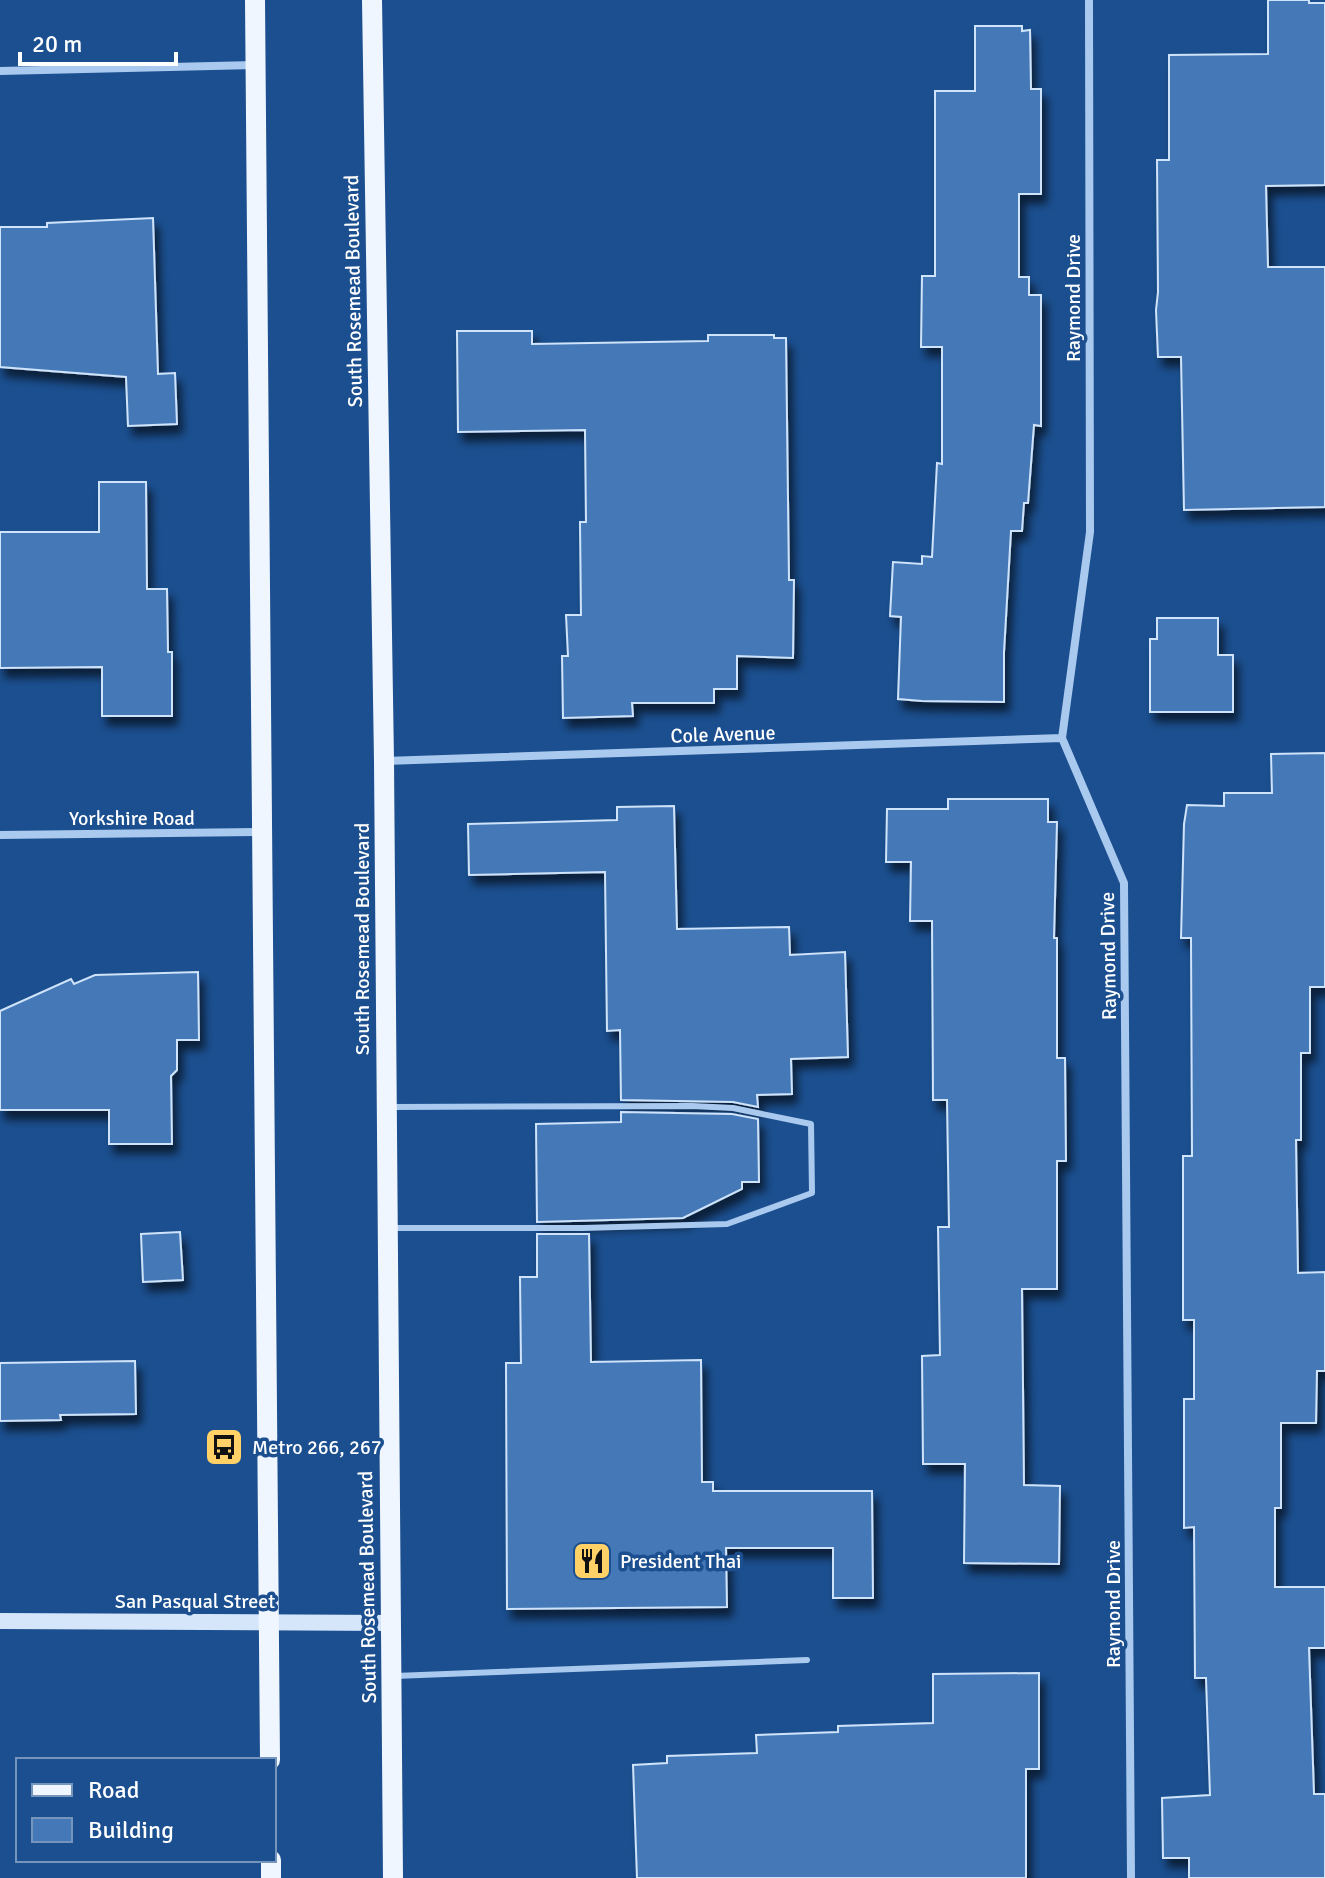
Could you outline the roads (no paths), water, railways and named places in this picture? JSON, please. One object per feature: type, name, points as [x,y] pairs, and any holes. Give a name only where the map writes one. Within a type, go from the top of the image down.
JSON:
[{"type":"main road","points":[[255,0],[270,1758]]},
{"type":"main road","name":"South Rosemead Boulevard","points":[[372,0],[384,761],[393,1878]]},
{"type":"street","name":"Raymond Drive","points":[[1089,0],[1090,532],[1062,738],[1124,883],[1131,1878]]},
{"type":"street","points":[[0,71],[256,65]]},
{"type":"street","name":"Cole Avenue","points":[[384,761],[1062,738]]},
{"type":"street","name":"Yorkshire Road","points":[[0,835],[264,832]]},
{"type":"street","name":"San Pasqual Street","points":[[0,1621],[391,1623]]},
{"type":"lane","points":[[387,1107],[733,1108],[811,1124],[812,1193],[727,1224],[388,1228]]},
{"type":"lane","points":[[391,1676],[807,1660]]},
{"type":"place","name":"Metro 266, 267","points":[[224,1447]]},
{"type":"place","name":"President Thai","points":[[592,1561]]}]
